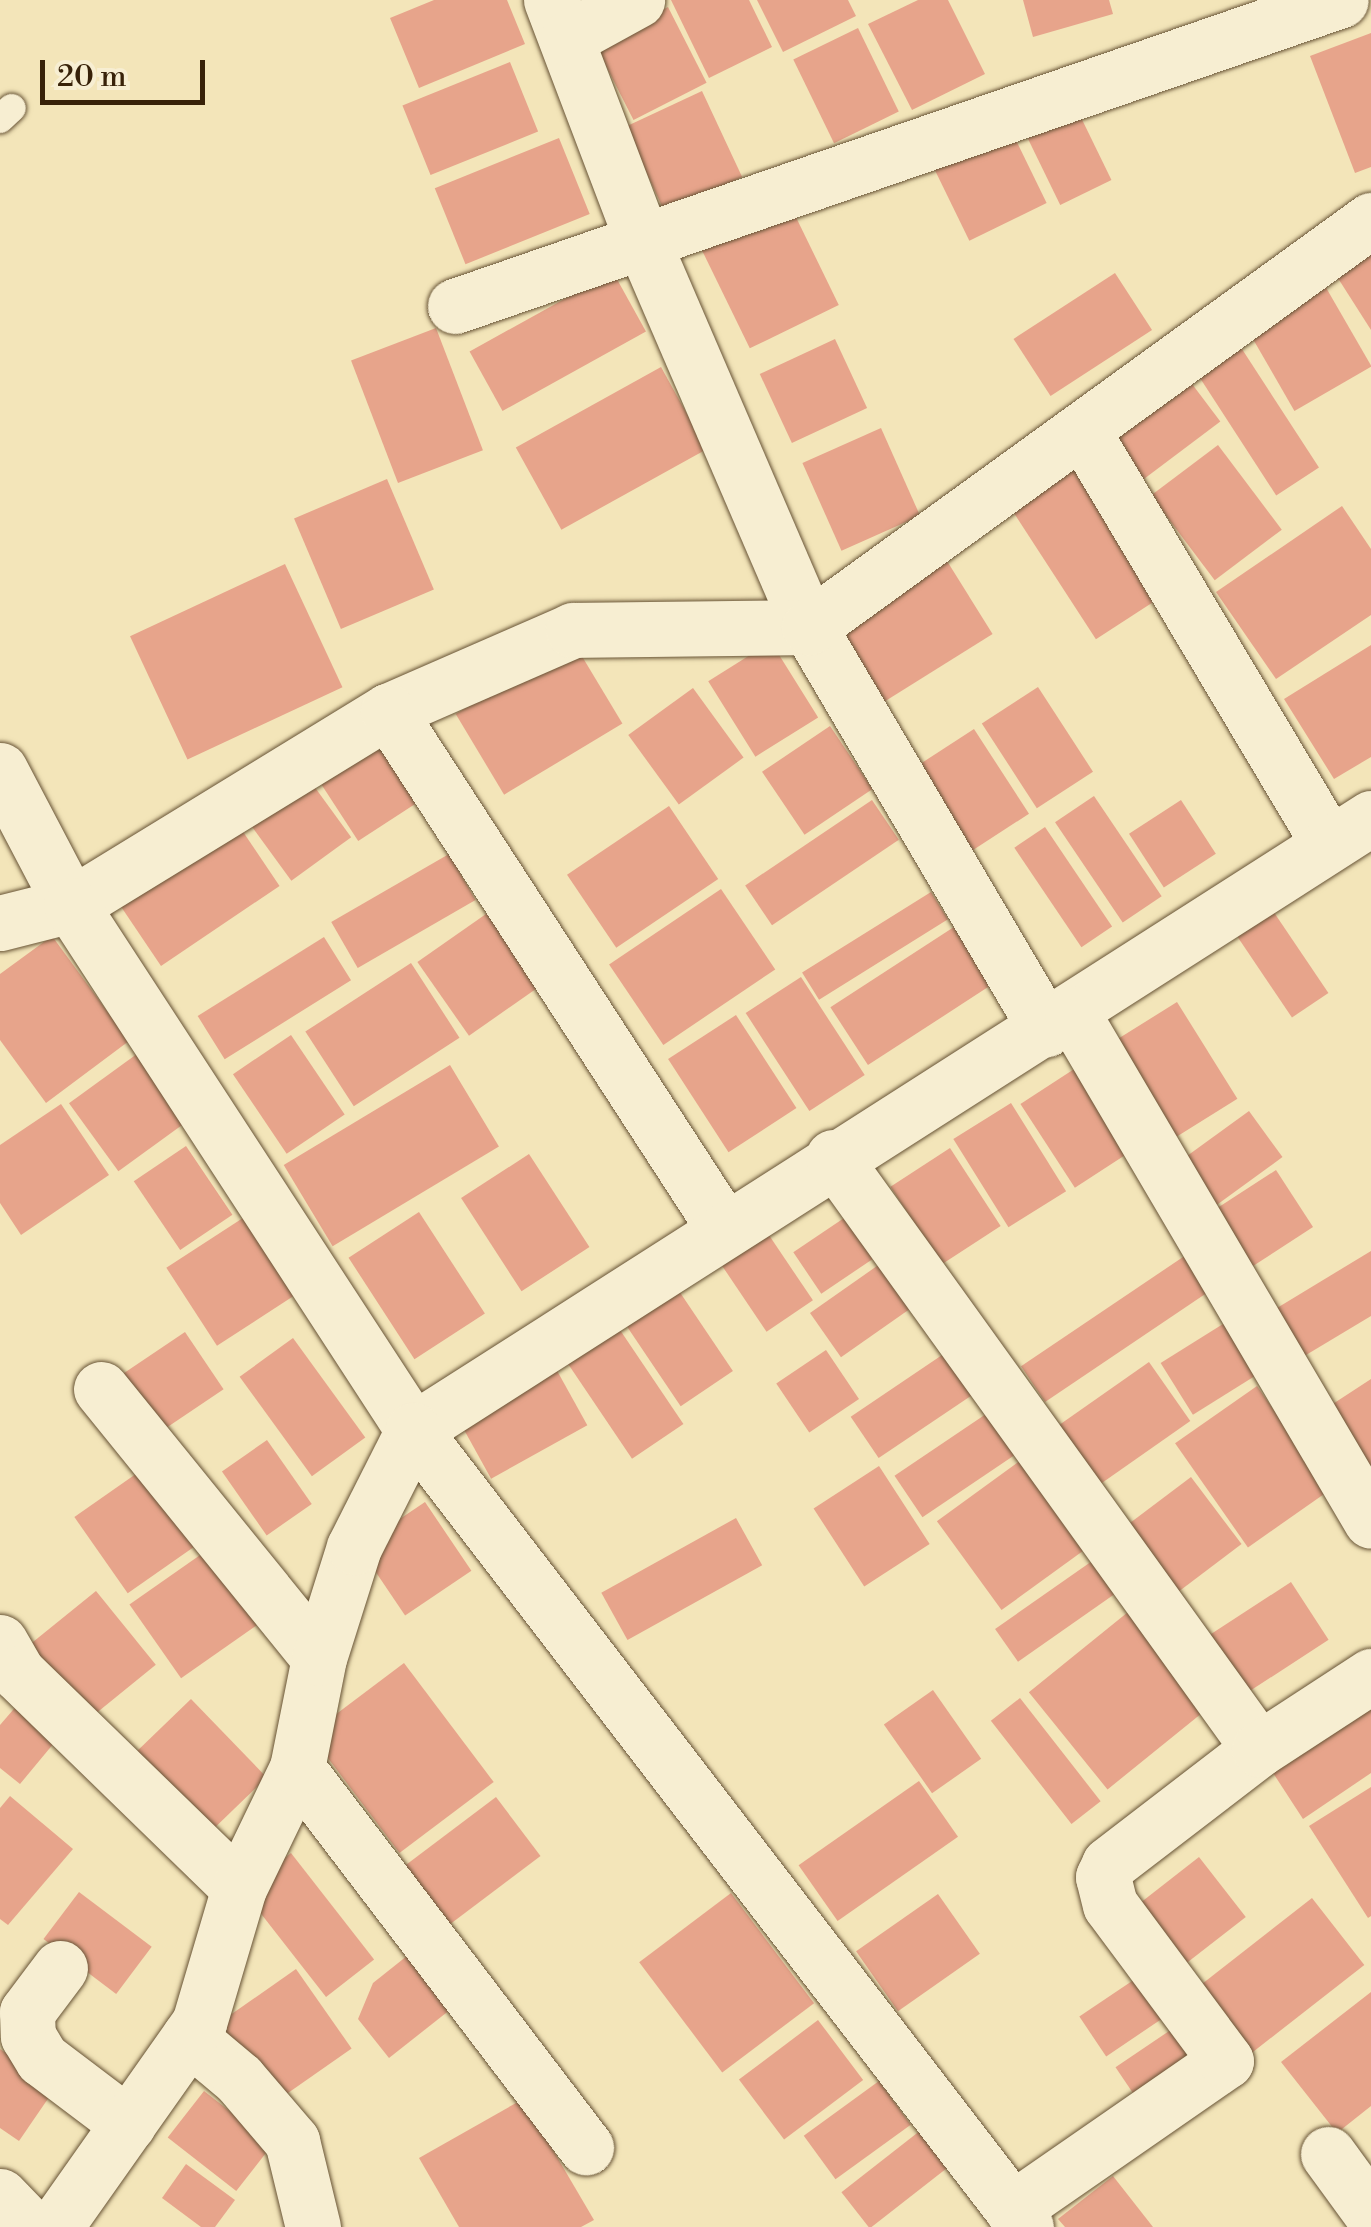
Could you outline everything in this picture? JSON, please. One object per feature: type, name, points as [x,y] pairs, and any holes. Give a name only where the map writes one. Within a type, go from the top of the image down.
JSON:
[{"type":"street","points":[[636,0],[559,19],[644,242],[809,627],[1371,1520]]},
{"type":"street","points":[[456,306],[1334,1]]},
{"type":"street","points":[[0,924],[71,905],[388,711],[573,630],[809,627],[1371,220]]},
{"type":"street","points":[[55,2227],[200,2023],[239,1888],[297,1768],[319,1658],[354,1546],[413,1430],[833,1157],[1059,1021],[1350,830],[1082,430]]},
{"type":"street","points":[[388,711],[724,1228]]},
{"type":"street","points":[[0,770],[71,905],[413,1430],[1019,2218],[1226,2061],[1110,1905],[1102,1877],[1120,1851],[1259,1749],[1371,1676]]},
{"type":"street","points":[[833,1157],[1259,1749]]},
{"type":"street","points":[[101,1389],[319,1658]]},
{"type":"street","points":[[0,1642],[18,1673],[239,1888]]},
{"type":"street","points":[[297,1768],[586,2148]]},
{"type":"street","points":[[60,1968],[27,2012],[28,2036],[42,2059],[128,2124]]},
{"type":"street","points":[[189,2038],[239,2079],[292,2140],[312,2227]]},
{"type":"street","points":[[1328,2154],[1371,2213]]},
{"type":"street","points":[[0,2196],[30,2227]]},
{"type":"building","points":[[434,0],[507,0],[525,44],[419,88],[390,18]]},
{"type":"building","points":[[671,0],[749,0],[772,47],[709,78]]},
{"type":"building","points":[[757,0],[848,0],[856,16],[783,52]]},
{"type":"building","points":[[918,0],[948,0],[985,74],[912,110],[868,24]]},
{"type":"building","points":[[1023,0],[1109,0],[1113,14],[1033,37]]},
{"type":"building","points":[[668,7],[707,83],[634,120],[595,44]]},
{"type":"building","points":[[858,28],[899,112],[834,143],[793,60]]},
{"type":"building","points":[[1371,33],[1371,167],[1355,173],[1310,56]]},
{"type":"building","points":[[510,62],[538,132],[431,175],[402,105]]},
{"type":"building","points":[[702,91],[742,177],[665,213],[625,127]]},
{"type":"building","points":[[1072,99],[1111,180],[1060,205],[1021,124]]},
{"type":"building","points":[[1012,132],[1047,203],[969,241],[935,170]]},
{"type":"building","points":[[559,138],[590,214],[465,264],[435,188]]},
{"type":"building","points":[[791,207],[839,305],[750,348],[702,250]]},
{"type":"building","points":[[1371,233],[1371,330],[1327,261]]},
{"type":"building","points":[[613,272],[646,331],[503,411],[470,352]]},
{"type":"building","points":[[1317,272],[1371,367],[1294,411],[1240,316]]},
{"type":"building","points":[[1115,273],[1152,330],[1051,396],[1014,339]]},
{"type":"building","points":[[436,328],[483,450],[398,483],[351,361]]},
{"type":"building","points":[[835,339],[867,408],[792,443],[760,374]]},
{"type":"building","points":[[1240,346],[1319,468],[1276,495],[1197,374]]},
{"type":"building","points":[[661,367],[707,449],[561,530],[516,447]]},
{"type":"building","points":[[1180,368],[1220,422],[1141,481],[1101,428]]},
{"type":"building","points":[[881,428],[920,516],[841,551],[802,463]]},
{"type":"building","points":[[1218,445],[1282,530],[1215,580],[1151,496]]},
{"type":"building","points":[[1081,451],[1171,590],[1096,639],[1006,500]]},
{"type":"building","points":[[387,479],[434,589],[341,629],[294,518]]},
{"type":"building","points":[[1342,506],[1371,549],[1371,615],[1276,679],[1216,592]]},
{"type":"building","points":[[947,561],[993,634],[866,713],[821,640]]},
{"type":"building","points":[[285,564],[342,687],[187,760],[130,636]]},
{"type":"building","points":[[771,642],[818,717],[755,757],[708,681]]},
{"type":"building","points":[[574,643],[622,724],[504,795],[456,714]]},
{"type":"building","points":[[1371,645],[1371,757],[1334,779],[1284,699]]},
{"type":"building","points":[[1038,687],[1093,772],[1037,808],[982,723]]},
{"type":"building","points":[[693,688],[744,758],[679,805],[628,735]]},
{"type":"building","points":[[830,726],[872,789],[805,835],[762,772]]},
{"type":"building","points":[[974,729],[1029,814],[967,854],[912,769]]},
{"type":"building","points":[[381,744],[419,802],[358,841],[321,783]]},
{"type":"building","points":[[303,771],[351,837],[291,881],[243,814]]},
{"type":"building","points":[[1094,796],[1162,896],[1123,923],[1055,822]]},
{"type":"building","points":[[872,800],[899,840],[772,925],[745,886]]},
{"type":"building","points":[[1181,800],[1216,854],[1164,887],[1129,834]]},
{"type":"building","points":[[669,806],[718,879],[616,948],[567,875]]},
{"type":"building","points":[[227,808],[280,886],[161,966],[108,888]]},
{"type":"building","points":[[1045,827],[1112,926],[1081,947],[1014,848]]},
{"type":"building","points":[[449,854],[476,900],[358,968],[331,922]]},
{"type":"building","points":[[721,889],[775,969],[663,1045],[609,964]]},
{"type":"building","points":[[931,892],[948,919],[819,1000],[802,973]]},
{"type":"building","points":[[1263,896],[1328,993],[1292,1018],[1227,921]]},
{"type":"building","points":[[496,907],[548,981],[469,1036],[417,962]]},
{"type":"building","points":[[957,925],[995,983],[868,1065],[830,1007]]},
{"type":"building","points":[[52,936],[129,1041],[46,1103],[0,1040],[0,974]]},
{"type":"building","points":[[324,937],[351,980],[225,1059],[198,1016]]},
{"type":"building","points":[[411,963],[459,1038],[354,1106],[305,1032]]},
{"type":"building","points":[[801,977],[865,1075],[809,1111],[746,1013]]},
{"type":"building","points":[[1177,1002],[1237,1099],[1165,1144],[1105,1047]]},
{"type":"building","points":[[736,1015],[796,1108],[729,1152],[668,1059]]},
{"type":"building","points":[[291,1035],[345,1115],[287,1154],[233,1074]]},
{"type":"building","points":[[141,1051],[190,1119],[118,1171],[69,1103]]},
{"type":"building","points":[[1085,1062],[1139,1146],[1075,1188],[1020,1104]]},
{"type":"building","points":[[450,1065],[499,1146],[333,1246],[284,1165]]},
{"type":"building","points":[[1011,1103],[1066,1191],[1008,1227],[953,1139]]},
{"type":"building","points":[[61,1104],[109,1175],[21,1235],[0,1203],[0,1145]]},
{"type":"building","points":[[1249,1111],[1283,1157],[1206,1213],[1172,1167]]},
{"type":"building","points":[[186,1146],[232,1215],[180,1250],[134,1181]]},
{"type":"building","points":[[950,1148],[1001,1226],[941,1265],[890,1187]]},
{"type":"building","points":[[529,1154],[589,1247],[522,1291],[461,1198]]},
{"type":"building","points":[[1276,1170],[1313,1227],[1236,1277],[1199,1220]]},
{"type":"building","points":[[752,1210],[813,1300],[767,1332],[706,1241]]},
{"type":"building","points":[[419,1212],[485,1313],[414,1359],[349,1258]]},
{"type":"building","points":[[853,1212],[881,1253],[821,1294],[793,1252]]},
{"type":"building","points":[[246,1216],[297,1294],[217,1346],[166,1268]]},
{"type":"building","points":[[1371,1251],[1371,1316],[1296,1361],[1267,1314]]},
{"type":"building","points":[[1186,1255],[1210,1291],[1045,1402],[1021,1366]]},
{"type":"building","points":[[887,1259],[918,1303],[841,1357],[810,1313]]},
{"type":"building","points":[[677,1288],[733,1371],[681,1406],[625,1323]]},
{"type":"building","points":[[1231,1319],[1263,1371],[1193,1415],[1161,1363]]},
{"type":"building","points":[[618,1327],[683,1424],[632,1459],[567,1362]]},
{"type":"building","points":[[185,1332],[224,1389],[149,1440],[110,1382]]},
{"type":"building","points":[[293,1338],[365,1438],[312,1476],[240,1377]]},
{"type":"building","points":[[951,1349],[979,1390],[879,1458],[851,1417]]},
{"type":"building","points":[[826,1350],[859,1399],[809,1432],[776,1384]]},
{"type":"building","points":[[550,1358],[587,1425],[491,1479],[454,1411]]},
{"type":"building","points":[[1149,1362],[1190,1421],[1099,1485],[1058,1426]]},
{"type":"building","points":[[1371,1379],[1371,1487],[1322,1411]]},
{"type":"building","points":[[1257,1386],[1330,1490],[1248,1547],[1175,1443]]},
{"type":"building","points":[[989,1412],[1017,1453],[922,1517],[894,1476]]},
{"type":"building","points":[[267,1440],[312,1504],[267,1535],[222,1472]]},
{"type":"building","points":[[1021,1460],[1086,1549],[1002,1610],[937,1521]]},
{"type":"building","points":[[153,1462],[206,1538],[128,1593],[74,1517]]},
{"type":"building","points":[[879,1466],[930,1544],[864,1586],[814,1508]]},
{"type":"building","points":[[1191,1477],[1242,1544],[1174,1595],[1124,1528]]},
{"type":"building","points":[[425,1502],[471,1571],[405,1616],[359,1547]]},
{"type":"building","points":[[736,1518],[762,1565],[627,1640],[601,1593]]},
{"type":"building","points":[[213,1546],[265,1620],[181,1678],[129,1605]]},
{"type":"building","points":[[1095,1559],[1118,1592],[1018,1662],[995,1629]]},
{"type":"building","points":[[1291,1582],[1329,1640],[1241,1697],[1204,1639]]},
{"type":"building","points":[[96,1591],[156,1665],[79,1727],[19,1653]]},
{"type":"building","points":[[1133,1608],[1212,1705],[1108,1789],[1029,1692]]},
{"type":"building","points":[[404,1663],[494,1782],[399,1853],[310,1734]]},
{"type":"building","points":[[1371,1684],[1371,1773],[1303,1819],[1262,1756]]},
{"type":"building","points":[[933,1690],[981,1759],[932,1793],[884,1724]]},
{"type":"building","points":[[1020,1698],[1101,1801],[1071,1824],[991,1721]]},
{"type":"building","points":[[191,1699],[267,1777],[202,1840],[126,1762]]},
{"type":"building","points":[[19,1703],[59,1737],[20,1784],[0,1768],[0,1725]]},
{"type":"building","points":[[919,1781],[958,1837],[838,1921],[799,1865]]},
{"type":"building","points":[[1371,1787],[1371,1916],[1368,1918],[1309,1826]]},
{"type":"building","points":[[10,1796],[73,1849],[8,1925],[0,1919],[0,1808]]},
{"type":"building","points":[[496,1797],[541,1856],[449,1925],[404,1866]]},
{"type":"building","points":[[291,1853],[374,1959],[326,1997],[243,1891]]},
{"type":"building","points":[[1199,1857],[1246,1917],[1181,1967],[1134,1907]]},
{"type":"building","points":[[79,1892],[152,1947],[116,1994],[43,1939]]},
{"type":"building","points":[[731,1893],[814,2003],[722,2072],[639,1962]]},
{"type":"building","points":[[938,1894],[980,1954],[898,2011],[856,1951]]},
{"type":"building","points":[[1312,1898],[1364,1965],[1245,2058],[1193,1991]]},
{"type":"building","points":[[422,1944],[465,1998],[389,2058],[358,2019],[373,1983]]},
{"type":"building","points":[[296,1969],[352,2048],[270,2106],[214,2026]]},
{"type":"building","points":[[1144,1973],[1171,2013],[1106,2056],[1079,2017]]},
{"type":"building","points":[[1371,1992],[1371,2106],[1337,2133],[1281,2062]]},
{"type":"building","points":[[818,2020],[863,2080],[784,2139],[739,2080]]},
{"type":"building","points":[[1181,2023],[1204,2058],[1139,2102],[1116,2067]]},
{"type":"building","points":[[0,2049],[56,2087],[19,2141],[0,2128]]},
{"type":"building","points":[[879,2081],[911,2125],[836,2179],[804,2136]]},
{"type":"building","points":[[204,2091],[273,2145],[236,2191],[168,2137]]},
{"type":"building","points":[[523,2099],[594,2220],[581,2227],[459,2227],[419,2158]]},
{"type":"building","points":[[921,2130],[949,2166],[872,2227],[841,2192]]},
{"type":"building","points":[[186,2164],[235,2200],[215,2227],[201,2227],[162,2198]]},
{"type":"building","points":[[1113,2176],[1153,2227],[1065,2227],[1058,2219]]}]
